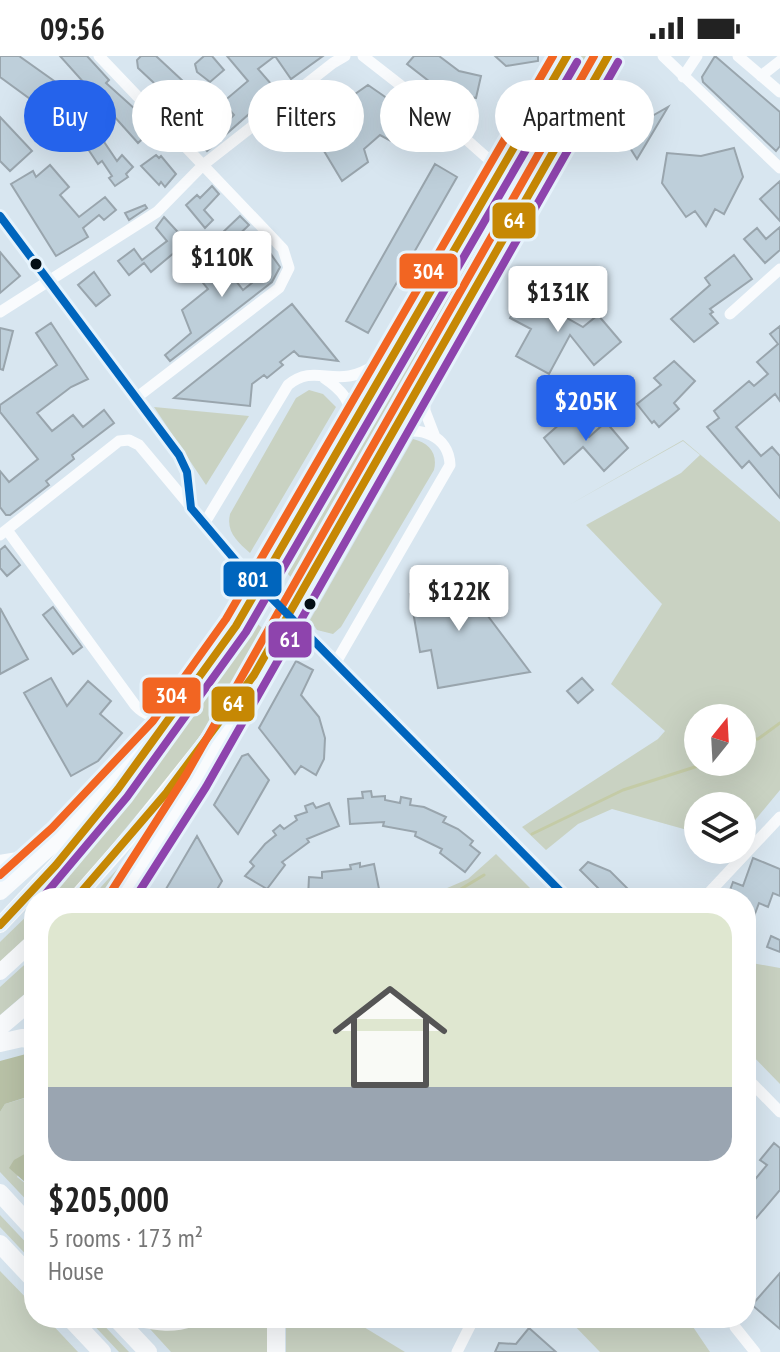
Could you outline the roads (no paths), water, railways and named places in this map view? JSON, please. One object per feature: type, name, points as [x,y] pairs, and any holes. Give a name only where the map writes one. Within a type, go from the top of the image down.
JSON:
[{"type":"main road","points":[[35,888],[118,789],[236,626],[567,56]]},
{"type":"main road","points":[[128,888],[196,781],[608,56]]},
{"type":"main road","points":[[85,888],[167,792],[254,675]]},
{"type":"main road","points":[[0,891],[60,837],[166,723]]},
{"type":"main road","points":[[0,864],[17,861],[60,837]]},
{"type":"main road","points":[[134,888],[140,871]]},
{"type":"main road","points":[[0,925],[24,899]]},
{"type":"main road","points":[[0,972],[24,950]]},
{"type":"main road","points":[[0,1027],[24,1007]]},
{"type":"main road","points":[[0,1043],[24,1038]]},
{"type":"main road","points":[[0,1193],[24,1219]]},
{"type":"main road","points":[[0,1244],[24,1269]]},
{"type":"main road","points":[[79,1328],[102,1352]]},
{"type":"main road","points":[[125,1328],[148,1352]]},
{"type":"main road","points":[[276,1328],[276,1352]]},
{"type":"street","points":[[99,56],[283,249],[289,268],[279,288],[136,398]]},
{"type":"street","points":[[0,312],[157,212],[203,165],[345,56]]},
{"type":"street","points":[[363,56],[440,116],[486,157],[506,164]]},
{"type":"street","points":[[663,56],[780,168]]},
{"type":"street","points":[[683,77],[697,56]]},
{"type":"street","points":[[738,56],[780,92]]},
{"type":"street","points":[[761,76],[780,61]]},
{"type":"street","points":[[0,216],[179,455],[187,472],[191,508]]},
{"type":"street","points":[[734,309],[780,269]]},
{"type":"street","points":[[204,524],[288,385],[300,376],[350,376],[394,354]]},
{"type":"street","points":[[320,375],[342,391],[348,400],[352,425]]},
{"type":"street","points":[[335,664],[448,471],[450,460],[447,449],[435,437],[425,411],[424,382]]},
{"type":"street","points":[[394,435],[413,430],[435,437]]},
{"type":"street","points":[[166,723],[142,713],[135,705],[3,532],[119,441],[129,440],[139,445],[241,567],[557,888]]},
{"type":"street","points":[[713,888],[780,817]]},
{"type":"street","points":[[756,1086],[778,1107]]},
{"type":"street","points":[[457,1352],[469,1328]]},
{"type":"street","points":[[736,1328],[755,1352]]},
{"type":"waterway","points":[[756,739],[780,723]]},
{"type":"waterway","points":[[532,834],[623,790],[684,770]]},
{"type":"waterway","points":[[463,888],[484,875]]}]
